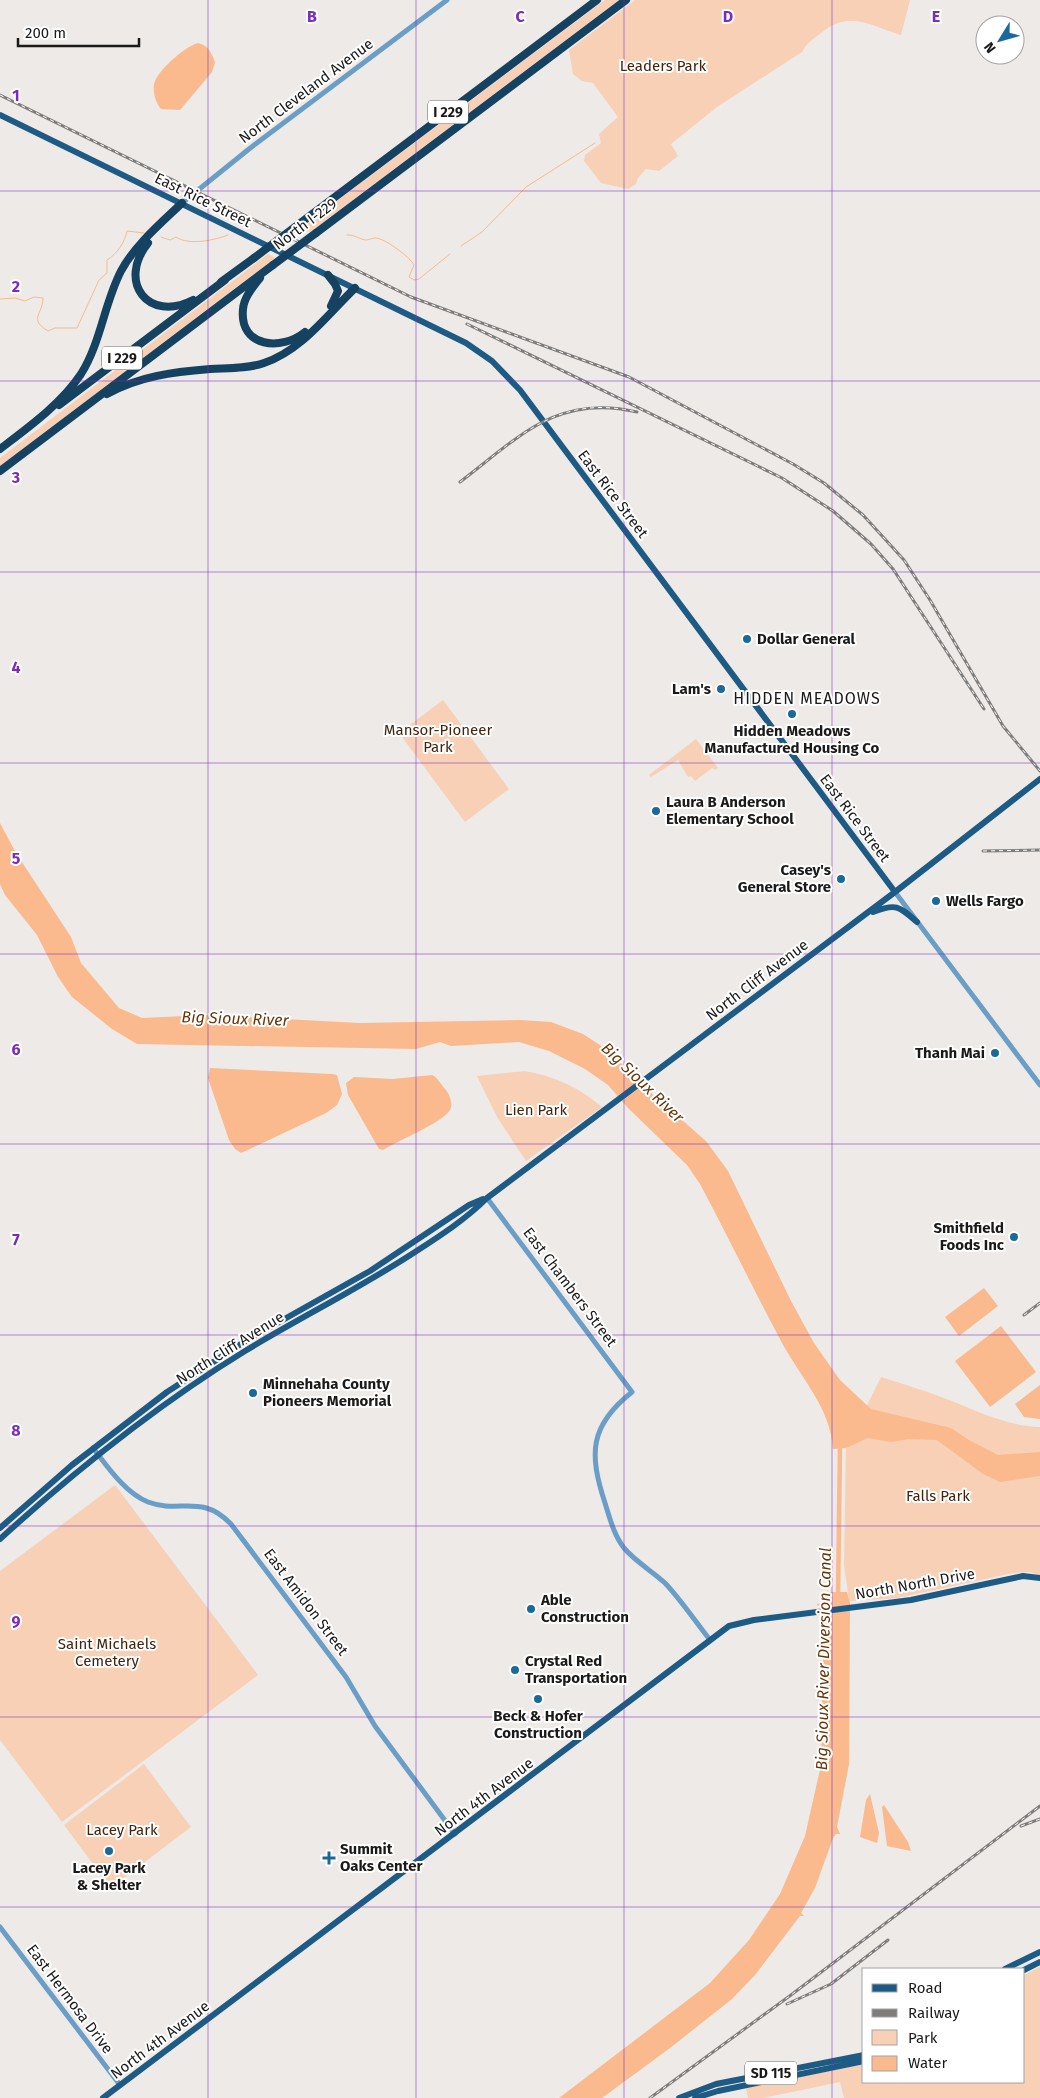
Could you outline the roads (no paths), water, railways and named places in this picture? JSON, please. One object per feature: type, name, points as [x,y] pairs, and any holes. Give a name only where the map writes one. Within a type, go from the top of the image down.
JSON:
[{"type":"highway","name":"North I-229","points":[[225,280],[597,0]]},
{"type":"highway","name":"North I-229","points":[[0,471],[626,0]]},
{"type":"highway","points":[[182,203],[174,217],[148,243],[139,256],[134,272],[138,291],[152,304],[171,307],[188,303],[225,280]]},
{"type":"highway","points":[[19,435],[60,399],[80,375],[99,337],[116,284],[126,263],[141,244],[182,203]]},
{"type":"highway","points":[[270,267],[252,288],[243,310],[244,322],[256,339],[272,344],[290,342],[303,334],[353,287]]},
{"type":"highway","points":[[328,275],[336,284],[338,291],[331,306]]},
{"type":"highway","name":"I 229","points":[[0,449],[225,280]]},
{"type":"highway","points":[[68,420],[104,396],[140,379],[170,372],[254,366],[275,359],[298,344],[353,287]]},
{"type":"main road","name":"East Rice Street","points":[[0,115],[475,348],[496,364],[514,382],[896,892]]},
{"type":"main road","name":"North Cliff Avenue","points":[[0,1539],[98,1454],[202,1378],[396,1264],[474,1211],[487,1198],[896,892],[1040,779]]},
{"type":"main road","points":[[865,915],[888,906],[896,906],[918,922]]},
{"type":"main road","name":"North Cliff Avenue","points":[[0,1528],[92,1448],[167,1392],[218,1358],[370,1271],[469,1206],[487,1198]]},
{"type":"main road","name":"North North Drive","points":[[710,1640],[737,1623],[912,1600],[1023,1576],[1040,1578]]},
{"type":"main road","name":"North 4th Avenue","points":[[103,2098],[710,1640]]},
{"type":"main road","points":[[1007,1968],[1040,1952]]},
{"type":"main road","points":[[1025,1970],[1040,1962]]},
{"type":"main road","name":"SD 115","points":[[680,2098],[716,2084],[862,2055]]},
{"type":"main road","name":"SD 115","points":[[695,2098],[718,2090],[862,2061]]},
{"type":"street","name":"North Cleveland Avenue","points":[[182,203],[249,149],[448,0]]},
{"type":"street","name":"East Rice Street","points":[[896,892],[1040,1085]]},
{"type":"street","name":"East Chambers Street","points":[[487,1198],[632,1392],[608,1415],[595,1442],[595,1468],[606,1508],[615,1532],[624,1548],[664,1583],[710,1640]]},
{"type":"street","name":"East Amidon Street","points":[[92,1448],[128,1488],[144,1500],[159,1505],[205,1507],[219,1513],[231,1524],[346,1677],[375,1726],[455,1834]]},
{"type":"street","name":"East Hermosa Drive","points":[[0,1927],[120,2086]]},
{"type":"water","points":[[198,43],[207,48],[212,55],[215,62],[212,72],[180,110],[161,109],[154,95],[156,79],[163,69],[175,58],[187,48]]},
{"type":"water","name":"Big Sioux River","points":[[0,823],[16,853],[71,937],[81,963],[119,1008],[142,1018],[207,1015],[360,1023],[520,1020],[551,1022],[583,1034],[612,1053],[634,1078],[706,1141],[728,1171],[791,1301],[814,1343],[840,1380],[871,1409],[951,1428],[998,1455],[1040,1452],[1040,1476],[1000,1482],[983,1474],[937,1440],[909,1439],[891,1442],[868,1438],[846,1448],[833,1449],[831,1434],[821,1406],[781,1341],[700,1184],[687,1165],[628,1108],[608,1085],[585,1069],[549,1051],[519,1042],[451,1046],[440,1042],[416,1049],[137,1044],[112,1029],[72,997],[58,977],[37,935],[5,895],[0,884]]},
{"type":"water","points":[[210,1068],[332,1074],[337,1075],[342,1094],[337,1105],[326,1113],[241,1153],[235,1149],[229,1140],[208,1078]]},
{"type":"water","points":[[432,1075],[448,1094],[451,1102],[450,1110],[429,1126],[383,1150],[379,1149],[348,1095],[346,1083],[354,1077],[393,1079]]},
{"type":"water","points":[[984,1288],[998,1306],[959,1336],[945,1317]]},
{"type":"water","points":[[1001,1326],[1036,1372],[990,1407],[955,1361]]},
{"type":"water","points":[[1040,1385],[1040,1419],[1024,1417],[1015,1404]]},
{"type":"water","points":[[828,1592],[847,1592],[850,1603],[849,1764],[837,1827],[840,1834],[836,1834],[833,1838],[815,1888],[801,1913],[804,1916],[800,1916],[755,1975],[732,1999],[670,2048],[602,2098],[559,2098],[710,1983],[749,1940],[780,1894],[805,1836],[821,1765],[824,1609],[816,1604],[824,1603]]},
{"type":"water","points":[[870,1794],[879,1833],[877,1843],[860,1837],[866,1800]]},
{"type":"water","points":[[884,1805],[908,1842],[911,1851],[887,1846],[882,1807]]},
{"type":"waterway","points":[[461,246],[482,232],[526,187],[595,143]]},
{"type":"waterway","points":[[0,299],[15,298],[25,301],[34,297],[43,298],[38,316],[42,327],[48,331],[55,328],[77,328],[99,280],[107,273],[107,260],[120,247],[127,231],[144,233]]},
{"type":"waterway","points":[[161,237],[170,240],[176,237],[181,240],[195,242],[228,235]]},
{"type":"waterway","points":[[347,235],[364,240],[379,239],[396,248],[414,265],[409,277],[414,280],[419,279],[450,254]]},
{"type":"waterway","name":"Big Sioux River Diversion Canal","points":[[838,1598],[840,1444]]},
{"type":"railway","points":[[0,95],[411,297],[629,377],[793,464],[824,483],[863,515],[904,560],[930,600],[1003,726],[1040,771]]},
{"type":"railway","points":[[467,324],[782,478],[833,511],[871,544],[893,569],[984,709]]},
{"type":"railway","points":[[460,482],[520,436],[540,423],[561,414],[584,409],[609,408],[637,412]]},
{"type":"railway","points":[[983,851],[1040,850]]},
{"type":"railway","points":[[1024,1315],[1040,1303]]},
{"type":"railway","points":[[650,2098],[791,1995],[1040,1806]]},
{"type":"railway","points":[[1021,1826],[1040,1819]]},
{"type":"railway","points":[[787,2004],[831,1984],[888,1940]]},
{"type":"place","name":"Dollar General","points":[[747,639]]},
{"type":"place","name":"Lam's","points":[[721,689]]},
{"type":"place","name":"Hidden Meadows Manufactured Housing Co","points":[[792,714]]},
{"type":"place","name":"Laura B Anderson Elementary School","points":[[656,811]]},
{"type":"place","name":"Casey's General Store","points":[[841,879]]},
{"type":"place","name":"Wells Fargo","points":[[936,901]]},
{"type":"place","name":"Thanh Mai","points":[[995,1053]]},
{"type":"place","name":"Smithfield Foods Inc","points":[[1014,1237]]},
{"type":"place","name":"Minnehaha County Pioneers Memorial","points":[[253,1393]]},
{"type":"place","name":"Able Construction","points":[[531,1609]]},
{"type":"place","name":"Crystal Red Transportation","points":[[515,1670]]},
{"type":"place","name":"Beck & Hofer Construction","points":[[538,1699]]},
{"type":"place","name":"Lacey Park & Shelter","points":[[109,1851]]},
{"type":"place","name":"Summit Oaks Center","points":[[329,1858]]},
{"type":"district","name":"HIDDEN MEADOWS","points":[[807,698]]},
{"type":"park label","name":"Leaders Park","points":[[663,66]]},
{"type":"park label","name":"Mansor-Pioneer Park","points":[[438,738]]},
{"type":"park label","name":"Lien Park","points":[[536,1110]]},
{"type":"park label","name":"Falls Park","points":[[938,1496]]},
{"type":"park label","name":"Saint Michaels Cemetery","points":[[107,1652]]},
{"type":"park label","name":"Lacey Park","points":[[122,1830]]}]
